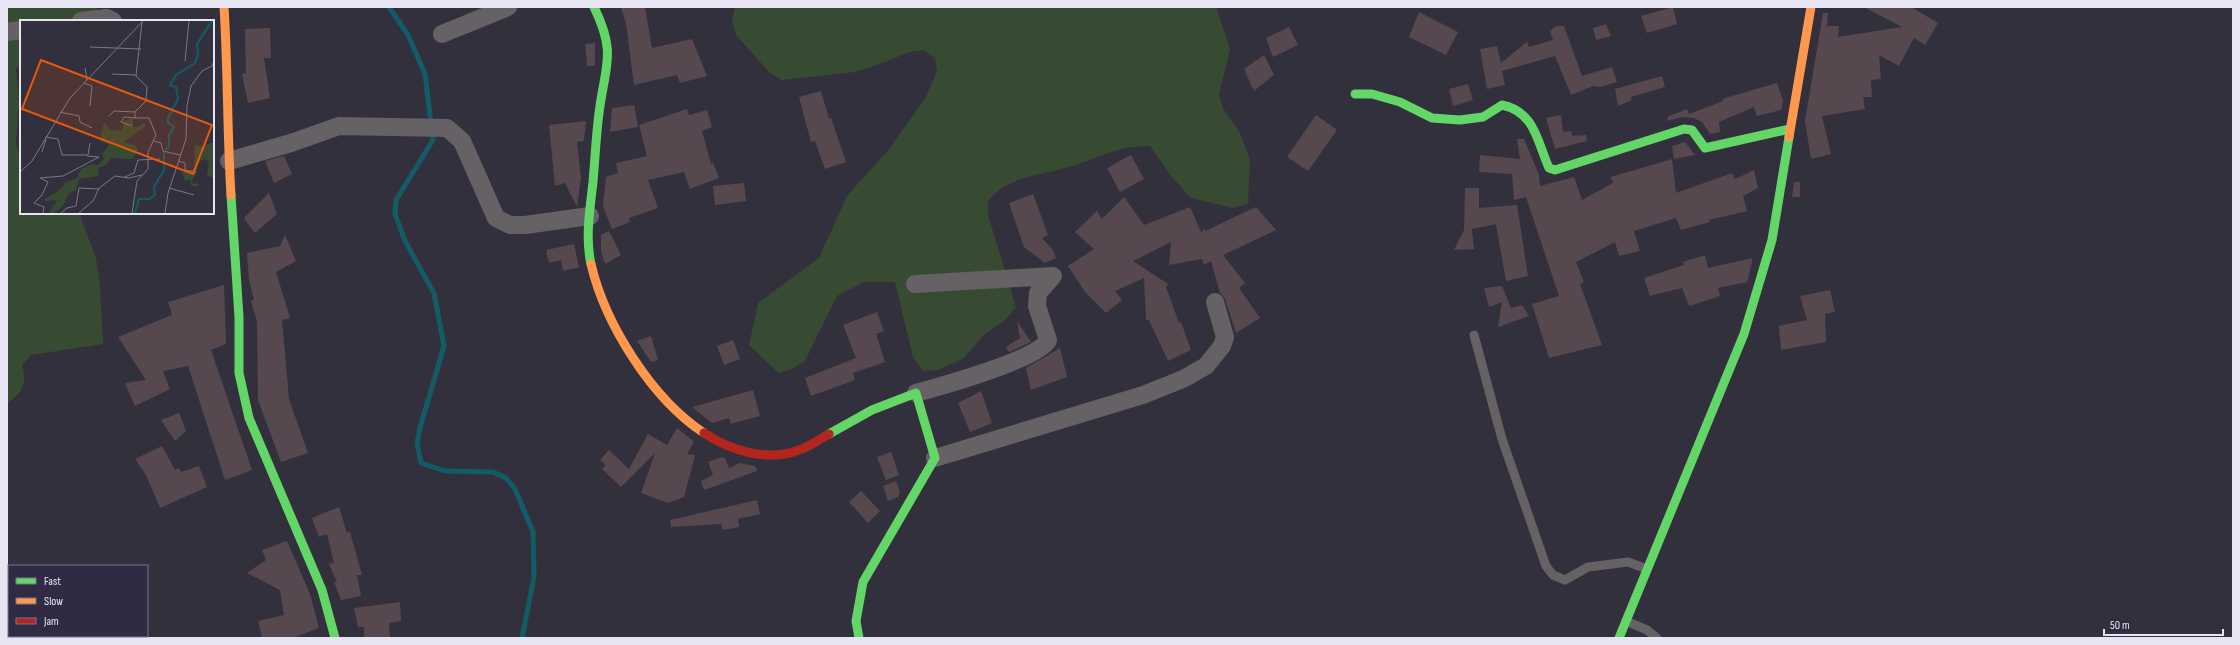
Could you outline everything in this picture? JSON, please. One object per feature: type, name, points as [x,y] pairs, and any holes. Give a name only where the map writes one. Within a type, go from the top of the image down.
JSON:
[{"type":"street","points":[[224,7],[227,57],[220,93],[229,160],[238,317],[239,373],[247,410],[268,467],[288,507],[322,590],[335,638]]},
{"type":"street","points":[[442,34],[508,7]]},
{"type":"street","points":[[594,7],[605,26],[610,57],[600,110],[590,216],[589,252],[597,286],[611,324],[655,387],[698,430],[747,454],[769,456],[789,454],[814,444],[872,410],[916,393],[1003,365],[1043,348],[1048,340],[1037,306],[1038,293],[1053,276],[915,284]]},
{"type":"street","points":[[1619,638],[1744,334],[1772,240],[1811,7]]},
{"type":"street","points":[[90,20],[107,18],[111,20]]},
{"type":"street","points":[[7,32],[20,30]]},
{"type":"street","points":[[1355,94],[1372,94],[1400,102],[1432,118],[1439,119],[1473,120],[1483,117],[1502,105],[1518,109],[1526,114],[1534,129],[1549,168],[1555,170],[1684,129],[1692,130],[1705,148],[1790,129]]},
{"type":"street","points":[[229,160],[291,143],[339,126],[417,126],[447,128],[462,141],[496,218],[510,225],[526,225],[590,216]]},
{"type":"street","points":[[935,458],[1142,395],[1183,379],[1206,366],[1222,346],[1225,337],[1215,302]]},
{"type":"street","points":[[859,638],[856,621],[863,582],[935,458],[916,393]]},
{"type":"lane","points":[[1474,335],[1502,439],[1546,566],[1553,575],[1565,580],[1588,568],[1628,562],[1648,569]]},
{"type":"lane","points":[[1626,621],[1647,630],[1657,638]]},
{"type":"green space","points":[[7,7],[98,7],[93,20],[20,20],[20,65],[16,69],[19,99],[16,144],[20,158],[20,214],[79,214],[96,258],[100,286],[103,344],[31,355],[22,365],[24,383],[17,395],[7,404]]},
{"type":"green space","points":[[735,7],[1216,7],[1230,49],[1219,94],[1223,108],[1240,133],[1250,160],[1248,204],[1233,208],[1191,198],[1171,176],[1150,146],[1138,146],[1116,150],[1076,165],[1024,178],[1005,186],[988,201],[988,215],[1016,307],[1006,319],[983,336],[964,358],[938,370],[923,371],[913,357],[895,282],[864,282],[837,296],[805,361],[792,369],[779,373],[749,345],[758,303],[819,258],[847,196],[889,149],[925,99],[937,71],[935,58],[923,50],[909,52],[883,63],[855,72],[782,80],[770,73],[736,35],[732,20]]},
{"type":"building","points":[[621,7],[645,7],[652,48],[692,39],[707,76],[680,83],[677,75],[634,85],[626,24]]},
{"type":"building","points":[[1673,7],[1677,24],[1647,33],[1641,16]]},
{"type":"building","points":[[1864,7],[1911,7],[1938,23],[1925,45],[1914,38],[1899,66],[1879,55],[1881,79],[1871,80],[1872,97],[1863,97],[1865,109],[1822,116],[1831,154],[1811,159],[1805,121],[1823,13],[1828,13],[1827,26],[1839,26],[1838,37],[1902,27]]},
{"type":"building","points":[[1419,12],[1458,32],[1446,55],[1409,37]]},
{"type":"building","points":[[1606,24],[1611,36],[1596,40],[1593,28]]},
{"type":"building","points":[[1556,26],[1564,26],[1582,76],[1612,67],[1617,82],[1600,87],[1593,86],[1571,95],[1555,56],[1502,71],[1505,85],[1487,89],[1480,49],[1497,46],[1501,63],[1527,42],[1529,47],[1553,40],[1550,31]]},
{"type":"building","points":[[1289,27],[1298,45],[1273,57],[1266,38]]},
{"type":"building","points":[[270,28],[271,58],[264,58],[270,98],[248,103],[242,74],[246,73],[245,29]]},
{"type":"building","points":[[595,43],[595,66],[587,66],[585,44]]},
{"type":"building","points":[[1264,55],[1274,75],[1254,91],[1244,69]]},
{"type":"building","points":[[1662,76],[1665,87],[1631,97],[1632,100],[1618,106],[1615,89]]},
{"type":"building","points":[[1777,83],[1783,101],[1781,110],[1757,116],[1754,107],[1719,122],[1720,132],[1710,134],[1702,122],[1694,118],[1681,117],[1668,121],[1667,117],[1687,109],[1689,114],[1723,101],[1722,99]]},
{"type":"building","points":[[1468,84],[1473,100],[1453,106],[1449,89]]},
{"type":"building","points":[[821,91],[829,119],[831,118],[846,162],[825,169],[815,141],[811,142],[799,97]]},
{"type":"building","points":[[634,105],[638,127],[610,132],[612,108]]},
{"type":"building","points":[[687,109],[689,115],[707,110],[712,127],[702,131],[711,164],[713,163],[719,178],[690,189],[684,172],[648,180],[658,208],[629,218],[630,222],[612,229],[603,207],[606,177],[618,173],[616,163],[647,156],[639,125]]},
{"type":"building","points":[[1316,115],[1337,130],[1308,171],[1287,157]]},
{"type":"building","points":[[1561,115],[1563,132],[1571,131],[1572,136],[1586,135],[1587,141],[1555,149],[1546,118]]},
{"type":"building","points":[[586,121],[584,141],[577,142],[581,177],[577,207],[565,183],[555,186],[549,125]]},
{"type":"building","points":[[1517,139],[1524,139],[1539,175],[1540,186],[1574,177],[1582,200],[1613,183],[1611,177],[1672,159],[1676,193],[1732,173],[1735,179],[1754,170],[1758,188],[1743,196],[1747,211],[1709,220],[1710,222],[1681,230],[1676,218],[1634,231],[1640,251],[1619,256],[1615,242],[1576,262],[1584,282],[1580,284],[1602,345],[1549,358],[1532,304],[1559,296],[1526,197],[1514,200],[1512,174],[1479,172],[1480,155],[1520,159]]},
{"type":"building","points":[[1685,142],[1695,155],[1674,159],[1672,146]]},
{"type":"building","points":[[1131,155],[1144,179],[1120,192],[1107,168]]},
{"type":"building","points":[[284,156],[292,174],[274,183],[265,161]]},
{"type":"building","points":[[1794,182],[1800,182],[1800,197],[1792,197]]},
{"type":"building","points":[[744,183],[746,201],[715,205],[713,186]]},
{"type":"building","points":[[1465,188],[1479,188],[1479,208],[1517,205],[1528,276],[1506,281],[1496,224],[1472,229],[1474,249],[1454,250],[1464,230]]},
{"type":"building","points":[[269,193],[277,214],[255,233],[245,220],[245,217]]},
{"type":"building","points":[[1033,194],[1048,235],[1042,238],[1053,250],[1056,258],[1045,263],[1024,247],[1009,203]]},
{"type":"building","points":[[1124,197],[1144,225],[1190,207],[1201,232],[1203,231],[1203,228],[1205,231],[1256,207],[1276,230],[1223,255],[1245,283],[1239,288],[1260,318],[1236,333],[1225,299],[1220,293],[1211,261],[1204,265],[1202,259],[1169,265],[1171,242],[1133,261],[1168,284],[1166,287],[1191,350],[1168,361],[1149,320],[1146,320],[1144,278],[1115,291],[1122,300],[1106,313],[1085,292],[1068,266],[1094,249],[1075,232],[1097,211],[1102,219]]},
{"type":"building","points":[[609,231],[621,255],[605,264],[601,251],[601,235]]},
{"type":"building","points":[[285,235],[296,261],[276,272],[290,318],[282,320],[289,399],[308,453],[281,462],[258,400],[257,322],[251,301],[254,300],[249,280],[247,253],[280,246]]},
{"type":"building","points":[[574,244],[579,267],[563,271],[561,260],[549,263],[546,250]]},
{"type":"building","points":[[1705,255],[1708,268],[1752,258],[1747,282],[1718,288],[1720,296],[1689,306],[1682,288],[1650,296],[1644,278],[1684,265],[1683,262]]},
{"type":"building","points":[[224,285],[226,344],[211,350],[252,470],[225,480],[188,366],[163,371],[170,389],[135,406],[125,383],[146,380],[118,337],[172,315],[168,302]]},
{"type":"building","points":[[1502,286],[1511,308],[1522,305],[1529,316],[1498,327],[1502,302],[1489,307],[1484,288]]},
{"type":"building","points":[[1830,290],[1835,312],[1825,314],[1826,342],[1781,350],[1779,326],[1807,320],[1800,296]]},
{"type":"building","points":[[877,312],[884,331],[876,334],[885,362],[853,373],[855,380],[811,396],[805,378],[856,358],[843,325]]},
{"type":"building","points":[[1017,321],[1031,342],[1009,352],[1006,347],[1020,338]]},
{"type":"building","points":[[651,336],[658,360],[651,362],[637,341]]},
{"type":"building","points":[[733,340],[740,359],[724,365],[717,346]]},
{"type":"building","points":[[1060,348],[1067,377],[1031,390],[1026,368]]},
{"type":"building","points":[[753,390],[760,416],[731,424],[729,418],[712,423],[692,407]]},
{"type":"building","points":[[981,391],[992,423],[970,432],[958,403]]},
{"type":"building","points":[[179,413],[186,431],[175,441],[161,420]]},
{"type":"building","points":[[677,428],[694,442],[687,454],[695,455],[684,497],[668,503],[641,493],[655,453],[621,487],[602,469],[606,465],[600,460],[609,450],[629,469],[648,434],[667,445]]},
{"type":"building","points":[[162,446],[175,470],[179,468],[181,472],[199,466],[207,487],[160,508],[146,475],[135,459]]},
{"type":"building","points":[[891,452],[899,475],[886,480],[877,457]]},
{"type":"building","points":[[722,457],[725,458],[729,468],[740,463],[755,466],[757,471],[704,490],[701,481],[713,475],[708,462]]},
{"type":"building","points":[[896,481],[900,493],[898,497],[888,501],[883,486]]},
{"type":"building","points":[[861,491],[880,511],[868,523],[849,502]]},
{"type":"building","points":[[757,500],[760,514],[738,519],[739,527],[723,530],[721,524],[671,527],[670,520]]},
{"type":"building","points":[[339,507],[347,533],[350,532],[362,575],[357,575],[361,596],[341,600],[334,582],[337,582],[329,564],[334,563],[327,534],[319,537],[312,518]]},
{"type":"building","points":[[287,541],[310,594],[319,628],[293,638],[262,638],[258,621],[284,615],[280,590],[247,573],[266,560],[262,550]]},
{"type":"building","points":[[400,602],[401,621],[389,623],[390,638],[364,638],[364,627],[358,627],[354,608]]},
{"type":"waterway","points":[[389,7],[408,35],[425,74],[433,140],[396,200],[395,214],[405,241],[434,293],[444,346],[417,443],[421,463],[445,471],[493,472],[506,478],[515,489],[533,532],[534,577],[522,638]]},
{"type":"traffic: fast","points":[[591,264],[588,244],[589,223],[598,122],[607,60],[605,37],[594,7]]},
{"type":"traffic: fast","points":[[1355,94],[1372,94],[1400,102],[1432,118],[1460,120],[1483,117],[1502,105],[1513,109],[1522,114],[1528,121],[1538,138],[1549,168],[1555,170],[1684,129],[1692,130],[1705,148],[1790,129]]},
{"type":"traffic: fast","points":[[1619,638],[1744,334],[1772,240],[1789,137]]},
{"type":"traffic: fast","points":[[231,195],[239,317],[239,373],[249,418],[322,590],[335,638]]},
{"type":"traffic: fast","points":[[829,434],[872,410],[916,393],[935,458],[863,582],[856,621],[859,638]]},
{"type":"traffic: slow","points":[[224,7],[231,195]]},
{"type":"traffic: slow","points":[[1789,137],[1811,7]]},
{"type":"traffic: slow","points":[[591,264],[607,311],[633,358],[666,401],[704,433]]},
{"type":"traffic: jam","points":[[704,433],[726,445],[750,453],[762,455],[775,455],[803,449],[829,434]]}]
